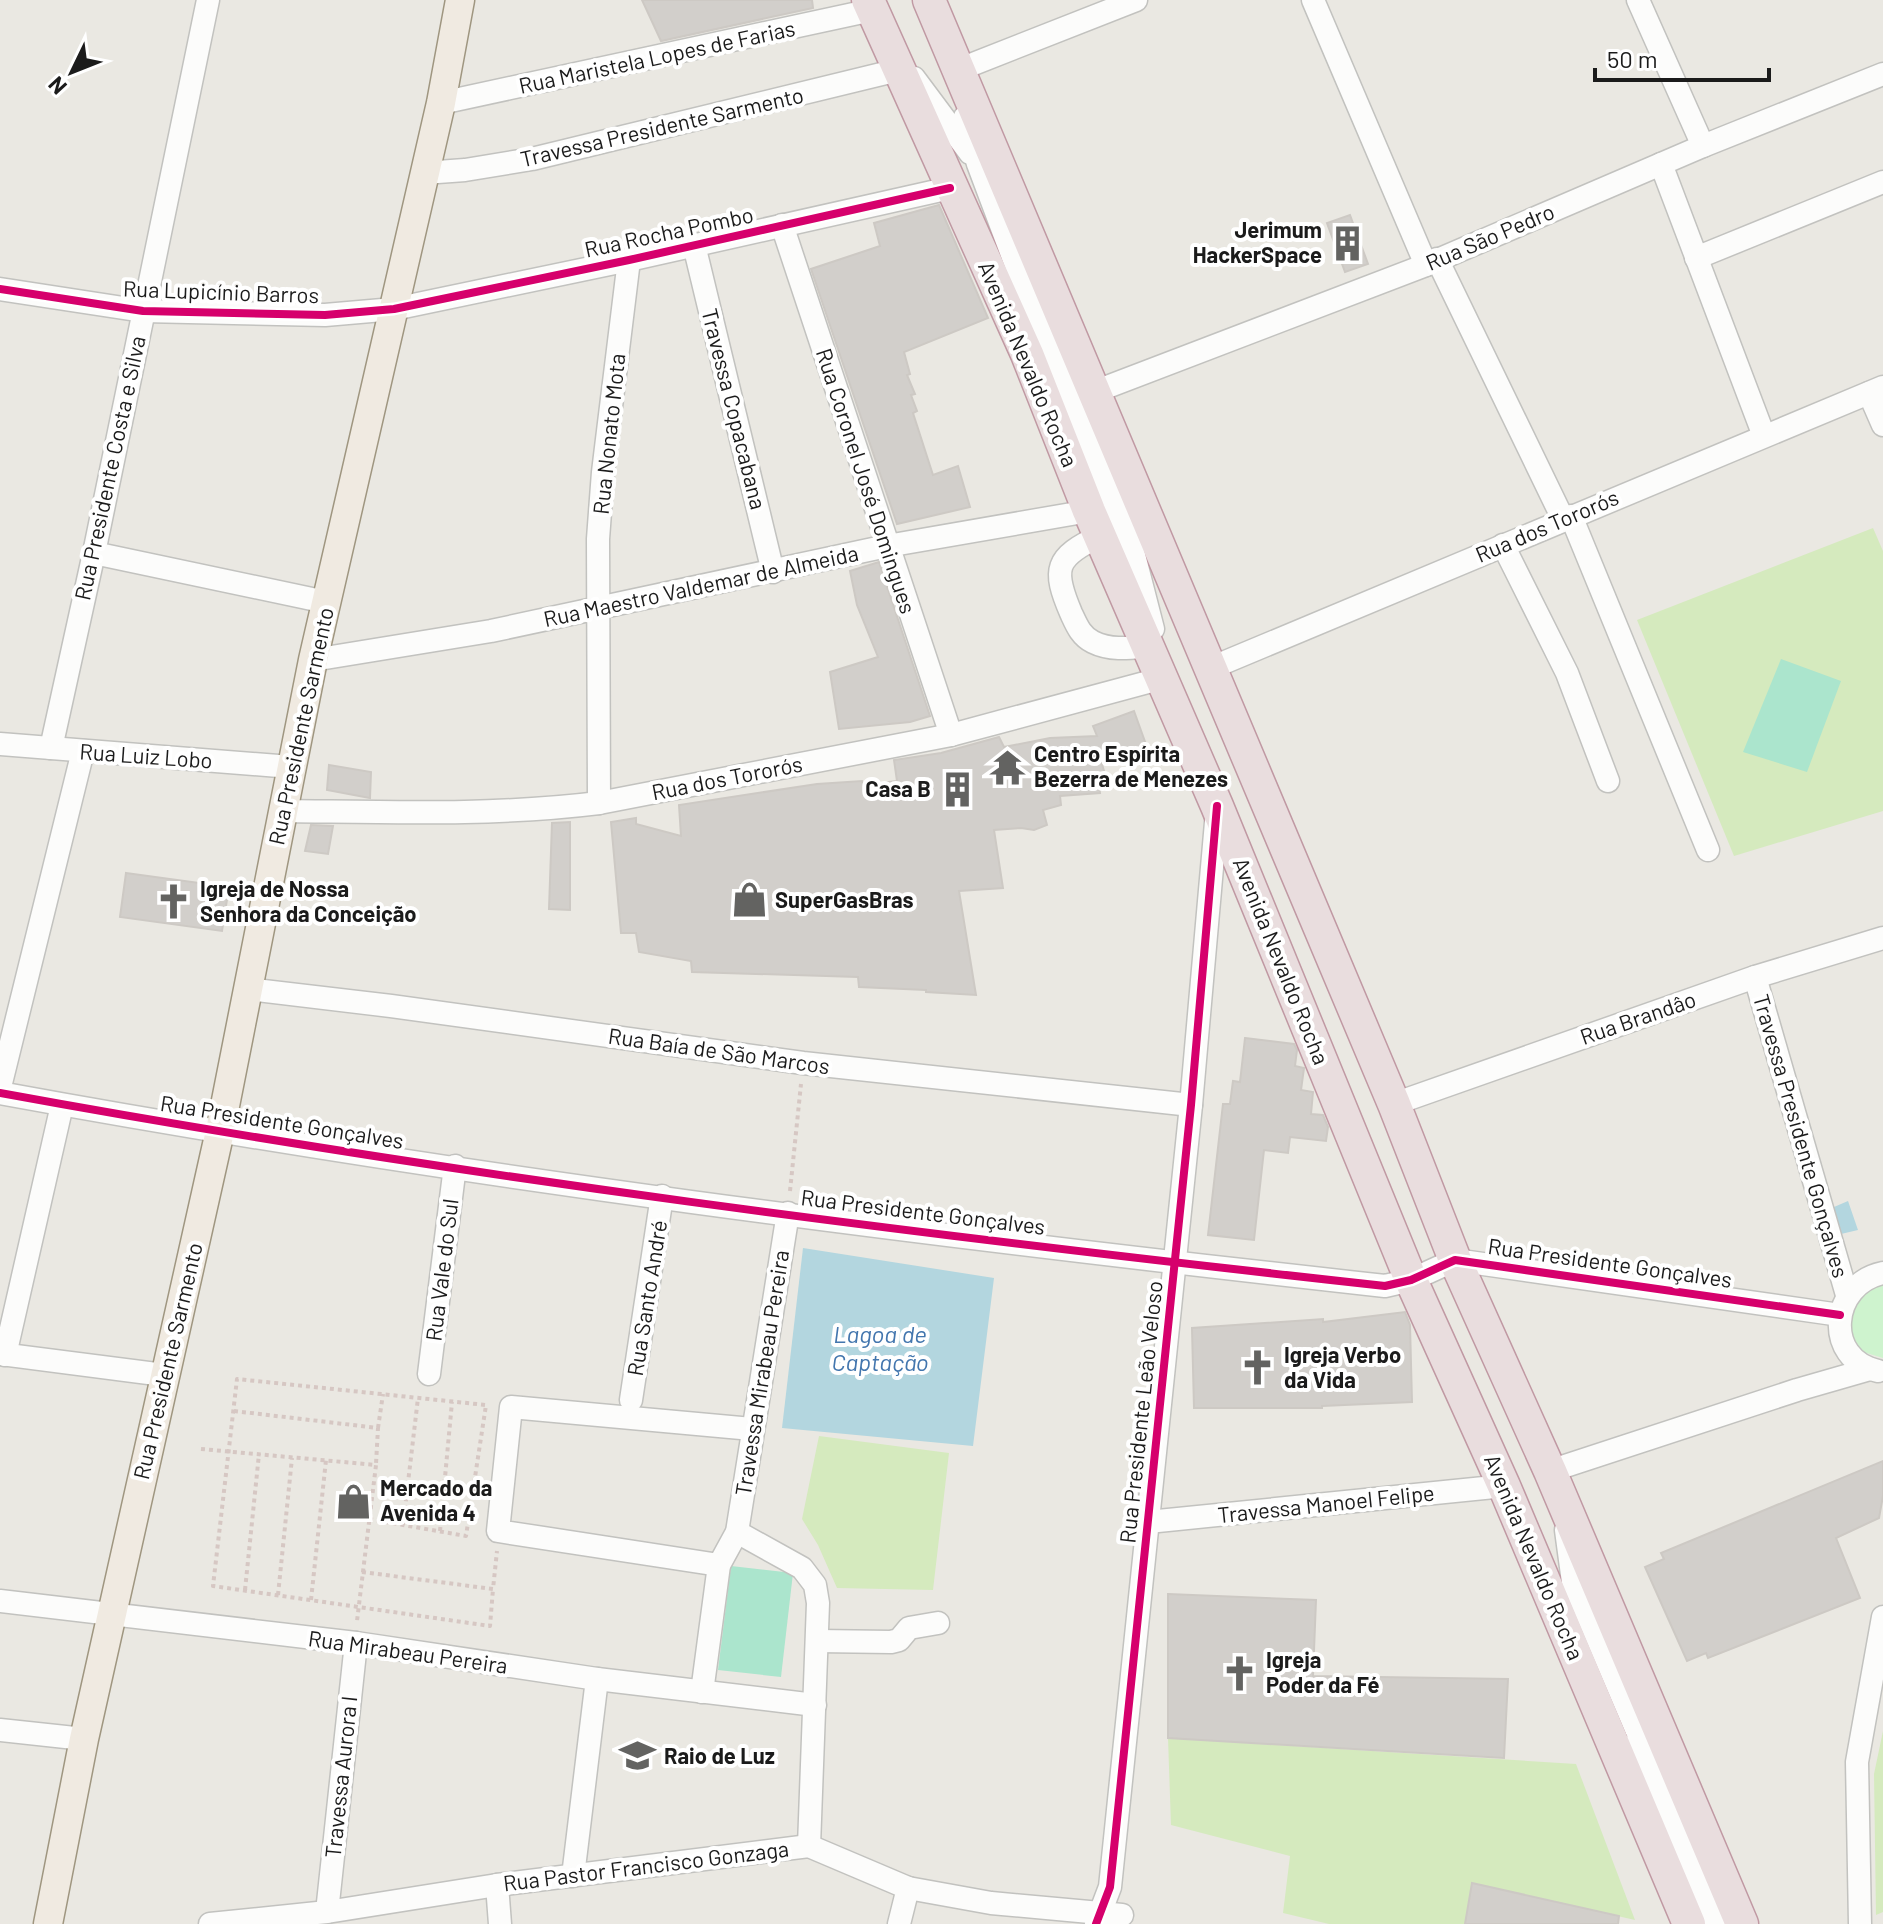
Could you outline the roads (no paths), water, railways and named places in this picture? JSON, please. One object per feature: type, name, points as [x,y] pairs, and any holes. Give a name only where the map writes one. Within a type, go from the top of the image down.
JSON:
[{"type":"highway","name":"Avenida Nevaldo Rocha","points":[[870,5],[1027,354],[1094,523],[1217,806],[1411,1280],[1510,1499],[1689,1924]]},
{"type":"highway","points":[[933,10],[1394,1104],[1455,1260],[1556,1485],[1742,1924]]},
{"type":"main road","name":"Rua Presidente Sarmento","points":[[48,1924],[84,1739],[220,1131],[313,660],[441,103],[460,0]]},
{"type":"street","name":"Rua Presidente Costa e Silva","points":[[51,748],[208,0]]},
{"type":"street","points":[[958,70],[1136,0]]},
{"type":"street","points":[[1313,0],[1432,262],[1567,518],[1708,850]]},
{"type":"street","points":[[1638,0],[1703,146]]},
{"type":"street","name":"Rua Maristela Lopes de Farias","points":[[441,103],[870,5]]},
{"type":"street","points":[[933,10],[978,164],[1046,345],[1133,551],[1166,685]]},
{"type":"street","points":[[892,56],[978,164]]},
{"type":"street","name":"Travessa Presidente Sarmento","points":[[424,173],[532,159],[892,56]]},
{"type":"street","name":"Rua São Pedro","points":[[1094,392],[1432,262],[1703,146],[1883,74]]},
{"type":"street","points":[[1661,164],[1764,436]]},
{"type":"street","points":[[1696,258],[1883,182]]},
{"type":"street","name":"Rua Rocha Pombo","points":[[394,309],[950,188]]},
{"type":"street","name":"Rua Coronel José Domingues","points":[[782,225],[951,735]]},
{"type":"street","name":"Travessa Copacabana","points":[[694,245],[773,572]]},
{"type":"street","name":"Rua Nonato Mota","points":[[599,803],[597,608],[603,472],[629,260]]},
{"type":"street","name":"Rua Lupicínio Barros","points":[[0,289],[143,311],[311,315],[394,309]]},
{"type":"street","points":[[1876,390],[1883,425]]},
{"type":"street","name":"Rua dos Tororós","points":[[1215,676],[1503,545],[1876,390]]},
{"type":"street","points":[[1094,523],[1066,557],[1059,571],[1059,585],[1079,631],[1092,642],[1107,647],[1149,646]]},
{"type":"street","name":"Rua Maestro Valdemar de Almeida","points":[[313,660],[491,631],[887,546],[1094,523]]},
{"type":"street","points":[[1503,545],[1567,673],[1608,781]]},
{"type":"street","points":[[1133,551],[1215,676]]},
{"type":"street","points":[[94,553],[326,602]]},
{"type":"street","name":"Rua dos Tororós","points":[[283,811],[469,813],[541,810],[599,803],[951,735],[1166,685]]},
{"type":"street","name":"Rua Luiz Lobo","points":[[0,744],[291,767]]},
{"type":"street","points":[[0,1087],[83,751]]},
{"type":"street","name":"Rua Presidente Leão Veloso","points":[[1098,1918],[1110,1887],[1191,1105],[1217,806]]},
{"type":"street","name":"Rua Brandâo","points":[[1394,1104],[1755,977],[1883,938]]},
{"type":"street","name":"Travessa Presidente Gonçalves","points":[[1755,977],[1843,1305],[1840,1331],[1846,1347],[1856,1360],[1877,1370]]},
{"type":"street","name":"Rua Baía de São Marcos","points":[[248,989],[803,1063],[1191,1105]]},
{"type":"street","name":"Rua Presidente Gonçalves","points":[[0,1093],[220,1131],[662,1196],[1174,1262],[1385,1286],[1411,1280],[1455,1260],[1843,1305]]},
{"type":"street","points":[[62,1105],[3,1354],[164,1375]]},
{"type":"street","name":"Rua Vale do Sul","points":[[429,1374],[455,1166]]},
{"type":"street","name":"Rua Santo André","points":[[631,1400],[662,1196]]},
{"type":"street","name":"Travessa Mirabeau Pereira","points":[[702,1692],[719,1565],[737,1532],[788,1213]]},
{"type":"street","points":[[1843,1305],[1868,1277],[1883,1273]]},
{"type":"street","points":[[1714,1924],[1664,1805],[1658,1766],[1636,1729],[1573,1582],[1556,1485],[1797,1390],[1877,1370]]},
{"type":"street","points":[[719,1565],[498,1531],[511,1407],[752,1429]]},
{"type":"street","points":[[1510,1499],[1573,1582]]},
{"type":"street","name":"Travessa Manoel Felipe","points":[[1148,1522],[1510,1499]]},
{"type":"street","points":[[737,1532],[792,1561],[810,1576],[818,1603],[809,1846]]},
{"type":"street","name":"Rua Mirabeau Pereira","points":[[0,1601],[356,1643],[597,1679],[815,1705]]},
{"type":"street","points":[[1860,1924],[1857,1762],[1883,1617]]},
{"type":"street","points":[[818,1641],[891,1642],[899,1640],[909,1628],[938,1623]]},
{"type":"street","name":"Travessa Aurora I","points":[[327,1912],[356,1643]]},
{"type":"street","points":[[573,1876],[597,1679]]},
{"type":"street","points":[[0,1730],[84,1739]]},
{"type":"street","name":"Rua Pastor Francisco Gonzaga","points":[[210,1924],[327,1912],[497,1885],[809,1846],[908,1888],[991,1903],[1121,1920]]},
{"type":"street","points":[[497,1885],[500,1924]]},
{"type":"street","name":"Rua Presidente Leão Veloso","points":[[1110,1887],[1121,1920]]},
{"type":"street","points":[[899,1924],[908,1888]]},
{"type":"water","points":[[1848,1201],[1858,1230],[1841,1234],[1834,1207]]},
{"type":"water","name":"Lagoa de Captação","points":[[803,1248],[994,1278],[973,1446],[782,1428]]},
{"type":"place","name":"Jerimum HackerSpace","points":[[1348,243]]},
{"type":"place","name":"Centro Espírita Bezerra de Menezes","points":[[1008,767]]},
{"type":"place","name":"Casa B","points":[[957,789]]},
{"type":"place","name":"SuperGasBras","points":[[749,900]]},
{"type":"place","name":"Igreja de Nossa Senhora da Conceição","points":[[174,902]]},
{"type":"place","name":"Igreja Verbo da Vida","points":[[1258,1368]]},
{"type":"place","name":"Mercado da Avenida 4","points":[[354,1501]]},
{"type":"place","name":"Igreja Poder da Fé","points":[[1240,1673]]},
{"type":"place","name":"Raio de Luz","points":[[638,1756]]}]
